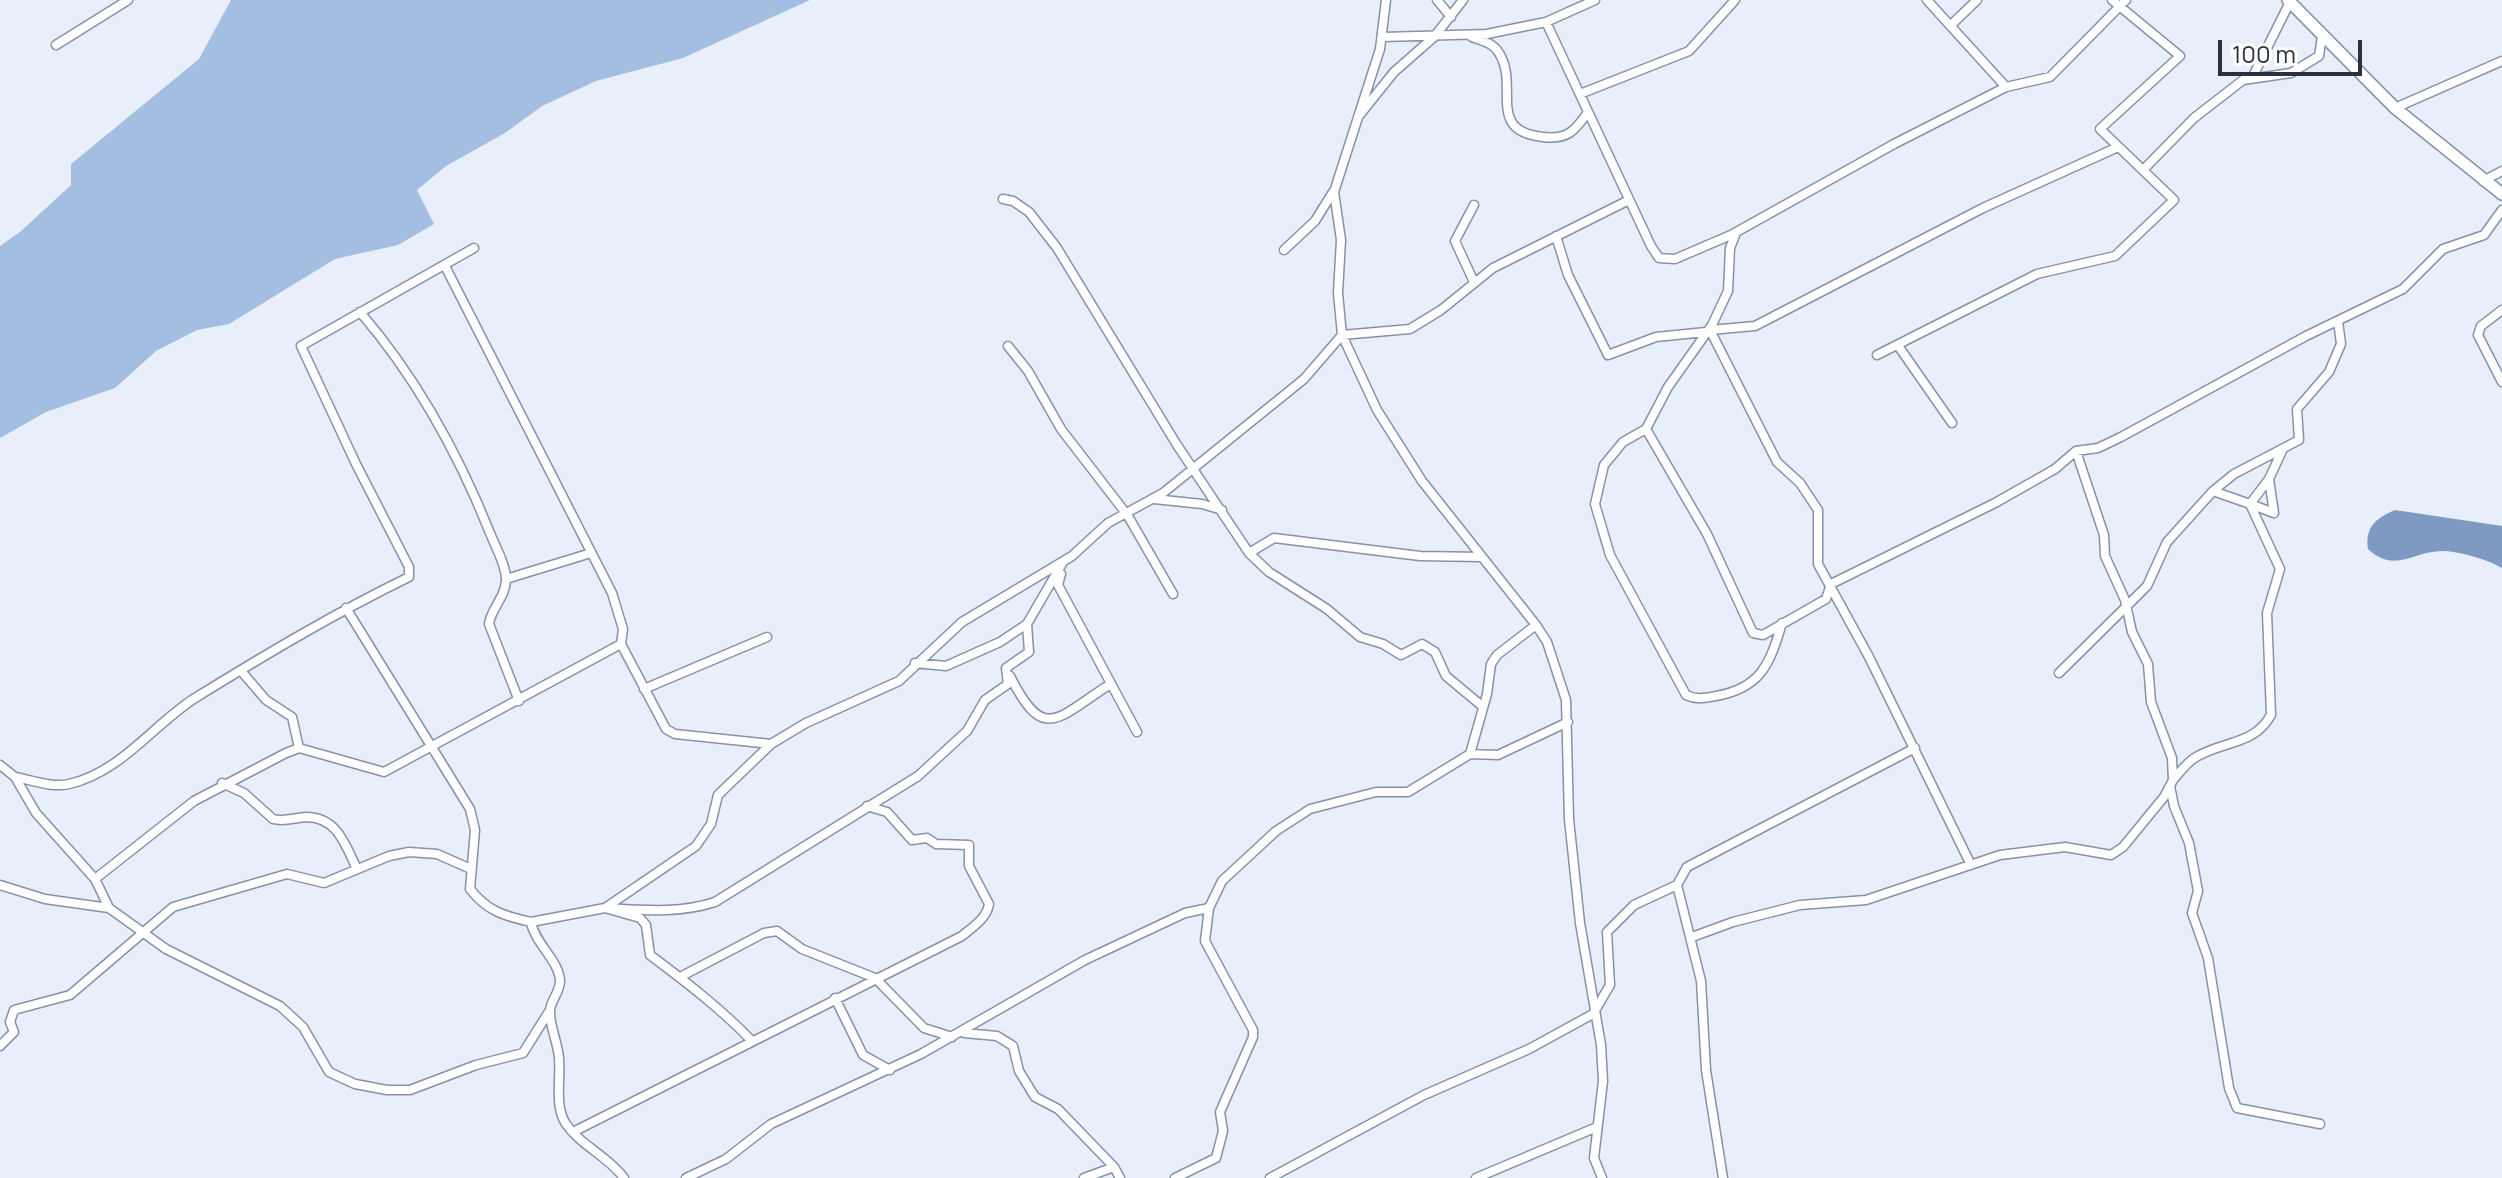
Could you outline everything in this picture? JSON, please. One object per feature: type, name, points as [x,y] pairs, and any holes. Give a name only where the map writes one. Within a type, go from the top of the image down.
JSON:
[{"type":"street","points":[[56,45],[114,4],[128,0]]},
{"type":"street","points":[[1284,250],[1315,221],[1334,192],[1383,37],[1386,0]]},
{"type":"street","points":[[1437,0],[1451,17]]},
{"type":"street","points":[[1355,121],[1394,72],[1434,37],[1463,0]]},
{"type":"street","points":[[1383,37],[1472,37],[1546,22],[1595,0]]},
{"type":"street","points":[[1927,0],[2006,87]]},
{"type":"street","points":[[1951,25],[1977,0]]},
{"type":"street","points":[[1877,355],[1899,347],[2037,274],[2115,256],[2174,200],[2100,129],[2180,56],[2112,0]]},
{"type":"street","points":[[1546,22],[1659,258],[1675,259],[1736,232],[1894,144],[2006,87],[2050,77],[2126,0]]},
{"type":"street","points":[[1580,94],[1689,51],[1731,1]]},
{"type":"street","points":[[2143,170],[2194,118],[2253,76],[2289,1],[2395,108],[2502,194]]},
{"type":"street","points":[[2253,76],[2283,75],[2297,70],[2319,56],[2322,36]]},
{"type":"street","points":[[1472,37],[1490,44],[1501,56],[1510,116],[1514,129],[1521,134],[1559,139],[1577,129],[1588,112]]},
{"type":"street","points":[[2395,108],[2502,61]]},
{"type":"street","points":[[1971,865],[1915,748],[1818,564],[1818,510],[1800,483],[1777,462],[1710,330],[1755,326],[1983,208],[2118,147]]},
{"type":"street","points":[[2483,181],[2502,171]]},
{"type":"street","points":[[1334,192],[1341,240],[1338,293],[1342,335],[1377,410],[1408,459],[1536,625],[1547,642],[1559,673],[1568,722],[1569,819],[1593,1014],[1601,1045],[1603,1081],[1594,1158],[1602,1178]]},
{"type":"street","points":[[1003,199],[1013,201],[1029,212],[1057,248],[1193,469],[1249,553],[1269,572],[1327,609],[1360,637],[1383,644],[1401,655],[1422,644],[1435,652],[1446,676],[1482,706]]},
{"type":"street","points":[[605,908],[696,846],[711,824],[718,795],[771,744],[806,723],[899,681],[962,622],[1063,561],[1097,530],[1128,516],[1154,499],[1304,379],[1342,335],[1410,329],[1441,310],[1493,268],[1629,200]]},
{"type":"street","points":[[1474,205],[1455,241],[1474,282]]},
{"type":"street","points":[[1646,429],[1707,534],[1753,633],[1763,635],[1826,599],[1831,584],[1995,503],[2055,469],[2076,451],[2098,448],[2121,437],[2403,289],[2443,249],[2484,235],[2502,210]]},
{"type":"street","points":[[1736,232],[1730,248],[1728,291],[1706,332],[1668,387],[1646,429],[1623,442],[1604,465],[1595,504],[1610,555],[1682,691],[1697,700],[1747,688],[1771,660],[1782,623]]},
{"type":"street","points":[[1556,236],[1568,275],[1608,355],[1656,337],[1706,332]]},
{"type":"street","points":[[15,777],[57,785],[85,778],[128,752],[184,706],[346,608],[409,577],[410,573],[302,350],[305,341],[474,248]]},
{"type":"street","points":[[445,266],[591,553],[618,610],[623,629],[621,644],[669,733],[771,744]]},
{"type":"street","points":[[2502,310],[2481,326],[2478,335],[2502,382]]},
{"type":"street","points":[[360,312],[385,341],[444,432],[475,496],[506,579],[489,624],[519,701]]},
{"type":"street","points":[[2059,673],[2147,586],[2167,542],[2213,491],[2234,474],[2300,438],[2297,409],[2323,383],[2340,348],[2338,321]]},
{"type":"street","points":[[1008,346],[1028,371],[1061,429],[1128,516],[1173,594]]},
{"type":"street","points":[[1899,347],[1952,423]]},
{"type":"street","points":[[2250,504],[2269,479],[2282,450]]},
{"type":"street","points":[[2076,451],[2104,535],[2105,556],[2126,604],[2132,632],[2148,664],[2148,692],[2169,745],[2174,806],[2189,843],[2198,891],[2192,913],[2208,958],[2229,1088],[2237,1108],[2320,1124]]},
{"type":"street","points":[[2213,491],[2274,513],[2269,479]]},
{"type":"street","points":[[1154,499],[1202,504],[1223,511]]},
{"type":"street","points":[[1692,937],[1733,922],[1800,905],[1866,900],[2000,855],[2065,847],[2111,855],[2123,847],[2149,819],[2172,782],[2194,758],[2231,741],[2255,736],[2271,715],[2267,613],[2280,569],[2250,504]]},
{"type":"street","points":[[1249,553],[1274,538],[1420,556],[1482,557]]},
{"type":"street","points":[[506,579],[591,553]]},
{"type":"street","points":[[915,663],[946,666],[1000,642],[1027,624],[1063,561]]},
{"type":"street","points":[[1063,561],[1058,585],[1109,685],[1137,732]]},
{"type":"street","points":[[346,608],[470,809],[475,830],[470,889],[482,905],[501,915],[531,922],[605,908],[668,911],[692,909],[715,902],[866,806],[901,789],[967,731],[985,700],[1008,684],[1006,668]]},
{"type":"street","points":[[1006,668],[1029,652],[1027,624]]},
{"type":"street","points":[[1470,754],[1487,694],[1491,664],[1497,655],[1536,625]]},
{"type":"street","points":[[644,689],[767,637]]},
{"type":"street","points":[[95,879],[194,801],[222,783],[299,748],[384,772],[621,644]]},
{"type":"street","points":[[1006,668],[1024,705],[1041,720],[1054,720],[1109,685]]},
{"type":"street","points":[[242,672],[266,700],[292,717],[299,748]]},
{"type":"street","points":[[1175,1178],[1216,1158],[1223,1131],[1220,1112],[1253,1037],[1253,1030],[1205,941],[1209,908],[1222,881],[1276,831],[1310,809],[1376,792],[1408,792],[1470,754],[1498,755],[1568,722]]},
{"type":"street","points":[[1270,1178],[1424,1095],[1529,1049],[1593,1014],[1610,985],[1607,932],[1634,905],[1677,885],[1687,867],[1915,748]]},
{"type":"street","points":[[0,765],[15,777],[36,813],[95,879],[109,908]]},
{"type":"street","points":[[222,783],[244,793],[273,819],[320,818],[331,823],[342,836],[357,869]]},
{"type":"street","points":[[573,1132],[962,936],[988,911],[989,904],[969,866],[970,848],[966,842],[936,844],[927,838],[912,840],[887,812],[866,806]]},
{"type":"street","points":[[0,1046],[14,1032],[10,1022],[14,1010],[70,995],[173,907],[287,874],[324,883],[389,856],[409,852],[437,854],[471,869]]},
{"type":"street","points":[[0,885],[45,899],[109,908],[203,970],[280,1006],[303,1027],[329,1072],[355,1084],[376,1088],[410,1090],[476,1065],[523,1053],[550,1010],[560,977],[534,935],[531,922]]},
{"type":"street","points":[[1677,885],[1692,937],[1694,964],[1701,981],[1706,1070],[1723,1178]]},
{"type":"street","points":[[605,908],[640,918],[646,925],[650,955],[716,1010],[726,1014],[751,1040]]},
{"type":"street","points":[[686,1178],[726,1159],[771,1124],[890,1070],[1085,960],[1185,913],[1209,908]]},
{"type":"street","points":[[680,977],[770,931],[777,931],[802,949],[875,978],[924,1028],[956,1035],[997,1036],[1013,1046],[1019,1071],[1035,1097],[1058,1109],[1114,1167],[1120,1178]]},
{"type":"street","points":[[835,998],[863,1055],[890,1070]]},
{"type":"street","points":[[550,1010],[559,1057],[561,1113],[573,1132],[612,1161],[624,1178]]},
{"type":"street","points":[[1476,1178],[1597,1127]]},
{"type":"street","points":[[1084,1178],[1114,1167]]},
{"type":"shaded area","points":[[231,0],[810,0],[683,58],[596,81],[542,106],[505,133],[446,166],[417,190],[434,224],[398,245],[335,259],[229,324],[197,330],[156,351],[115,388],[46,412],[0,438],[0,246],[20,232],[71,185],[71,164],[199,59]]},
{"type":"shaded area","points":[[2395,510],[2502,526],[2502,568],[2475,557],[2446,551],[2396,561],[2378,556],[2368,549],[2370,529],[2382,516]]}]
